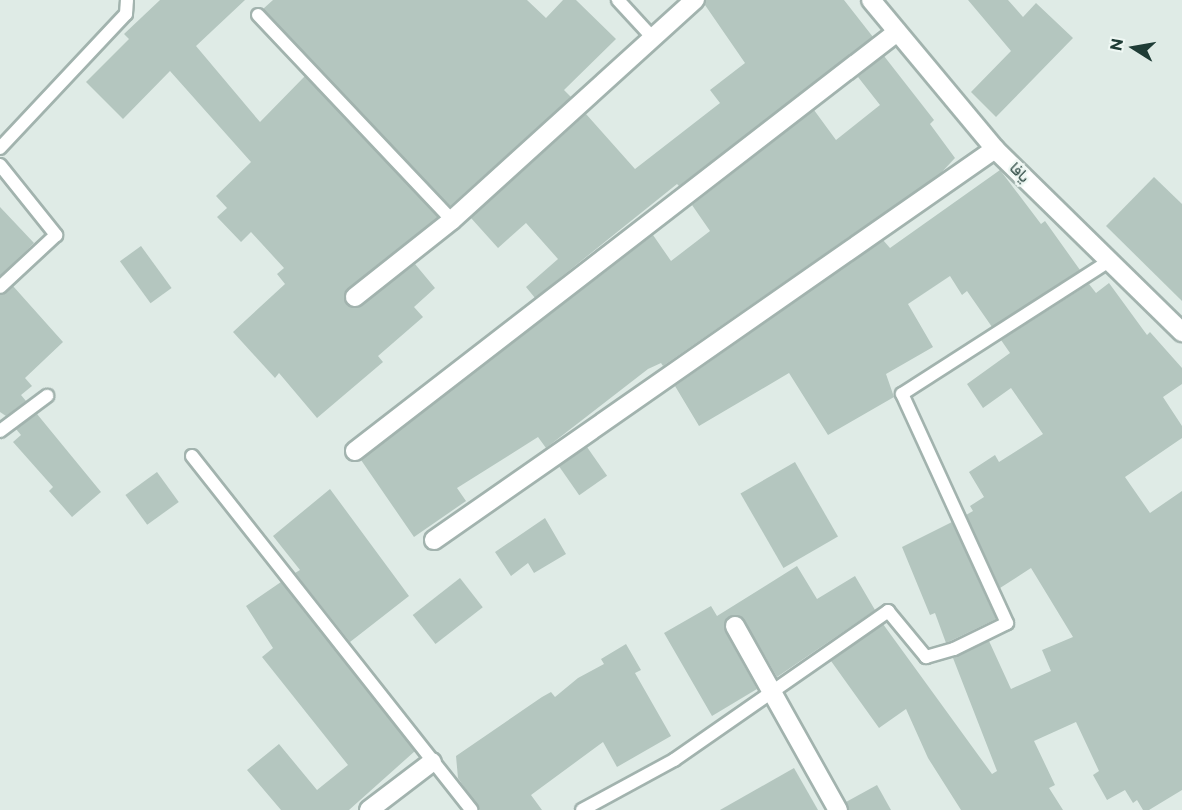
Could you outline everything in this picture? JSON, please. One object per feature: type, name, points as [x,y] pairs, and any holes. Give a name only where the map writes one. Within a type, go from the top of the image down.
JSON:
[{"type":"street","points":[[355,297],[453,220],[695,0]]},
{"type":"street","name":"يافا","points":[[871,0],[995,149],[1112,260],[1182,333]]},
{"type":"street","points":[[355,451],[897,33]]},
{"type":"street","points":[[434,540],[995,149]]},
{"type":"street","points":[[735,626],[838,810]]},
{"type":"street","points":[[369,810],[432,762]]},
{"type":"lane","points":[[0,148],[126,14],[127,0]]},
{"type":"lane","points":[[618,0],[652,37]]},
{"type":"lane","points":[[258,15],[453,220]]},
{"type":"lane","points":[[0,165],[56,235],[0,287]]},
{"type":"lane","points":[[582,810],[674,760],[888,611],[926,657],[954,649],[1007,623],[902,394],[1112,260]]},
{"type":"lane","points":[[0,431],[47,396]]},
{"type":"lane","points":[[192,456],[472,810]]},
{"type":"building","points":[[160,0],[245,0],[196,46],[260,122],[305,76],[438,217],[345,292],[347,304],[357,308],[415,264],[435,288],[414,307],[423,317],[378,356],[383,362],[317,418],[279,373],[275,378],[233,332],[285,284],[277,274],[284,268],[251,232],[241,242],[217,217],[227,208],[216,196],[251,162],[170,71],[123,119],[86,82],[129,39],[124,34]]},
{"type":"building","points":[[273,0],[527,0],[546,18],[563,0],[576,0],[616,39],[564,90],[571,97],[450,206],[263,9]]},
{"type":"building","points":[[706,0],[844,0],[873,37],[679,186],[677,184],[535,298],[526,287],[558,259],[526,223],[498,248],[471,218],[586,114],[635,169],[720,103],[710,90],[745,63],[705,5]]},
{"type":"building","points":[[968,0],[1008,0],[1023,17],[1036,3],[1073,38],[996,117],[971,92],[1011,51]]},
{"type":"building","points":[[884,56],[934,120],[930,124],[955,158],[940,174],[663,366],[661,363],[648,369],[546,448],[538,437],[457,488],[466,501],[414,537],[361,460],[653,235],[671,261],[710,231],[692,205],[814,110],[836,140],[880,105],[858,77]]},
{"type":"building","points":[[1000,170],[1041,224],[1045,221],[1080,270],[992,327],[967,291],[962,295],[950,276],[908,304],[933,347],[886,374],[894,397],[828,435],[789,373],[699,426],[675,386],[883,240],[890,248]]},
{"type":"building","points":[[1154,177],[1182,204],[1182,301],[1106,226]]},
{"type":"building","points":[[0,207],[34,243],[0,276]]},
{"type":"building","points":[[141,246],[172,288],[151,303],[120,261]]},
{"type":"building","points":[[1109,283],[1147,335],[1150,332],[1182,368],[1182,384],[1163,397],[1182,426],[1182,438],[1125,477],[1150,513],[1182,491],[1182,790],[1149,810],[1143,810],[1137,800],[1133,803],[1125,790],[1107,800],[1093,775],[1099,771],[1076,722],[1034,741],[1055,785],[1049,788],[1063,810],[961,810],[928,758],[906,709],[879,728],[831,661],[883,624],[992,774],[997,771],[953,658],[989,641],[1011,689],[1051,671],[1042,650],[1073,637],[1031,568],[1000,588],[966,515],[973,511],[970,506],[984,497],[969,472],[995,455],[999,462],[1043,434],[1011,388],[983,408],[967,384],[1010,353],[1001,340],[1089,284],[1096,293]]},
{"type":"building","points":[[13,286],[63,342],[25,378],[32,386],[21,395],[26,401],[6,416],[0,412],[0,295]]},
{"type":"building","points":[[37,414],[101,492],[72,517],[49,491],[53,487],[13,442],[21,435],[16,429]]},
{"type":"building","points":[[587,447],[607,476],[579,495],[559,467]]},
{"type":"building","points":[[795,462],[838,536],[783,568],[740,494]]},
{"type":"building","points":[[157,472],[179,502],[147,525],[125,495]]},
{"type":"building","points":[[330,489],[409,596],[350,642],[295,573],[300,570],[273,536]]},
{"type":"building","points":[[545,518],[566,554],[534,573],[528,563],[511,576],[495,552]]},
{"type":"building","points":[[952,522],[996,619],[946,643],[935,613],[930,615],[902,547]]},
{"type":"building","points":[[797,566],[817,599],[855,576],[875,610],[777,677],[744,620],[736,615],[729,617],[725,631],[757,689],[712,716],[664,633],[711,606],[717,616]]},
{"type":"building","points":[[460,578],[483,607],[435,644],[413,615]]},
{"type":"building","points":[[281,582],[415,751],[349,810],[281,810],[247,770],[279,744],[317,790],[348,765],[262,657],[273,648],[246,606]]},
{"type":"building","points":[[626,644],[641,670],[635,673],[671,736],[617,767],[603,742],[531,795],[542,810],[480,810],[458,778],[456,756],[542,697],[551,692],[555,697],[578,678],[604,664],[601,659]]},
{"type":"building","points":[[794,768],[818,810],[720,810]]},
{"type":"building","points":[[877,785],[891,810],[849,810],[846,802]]}]
